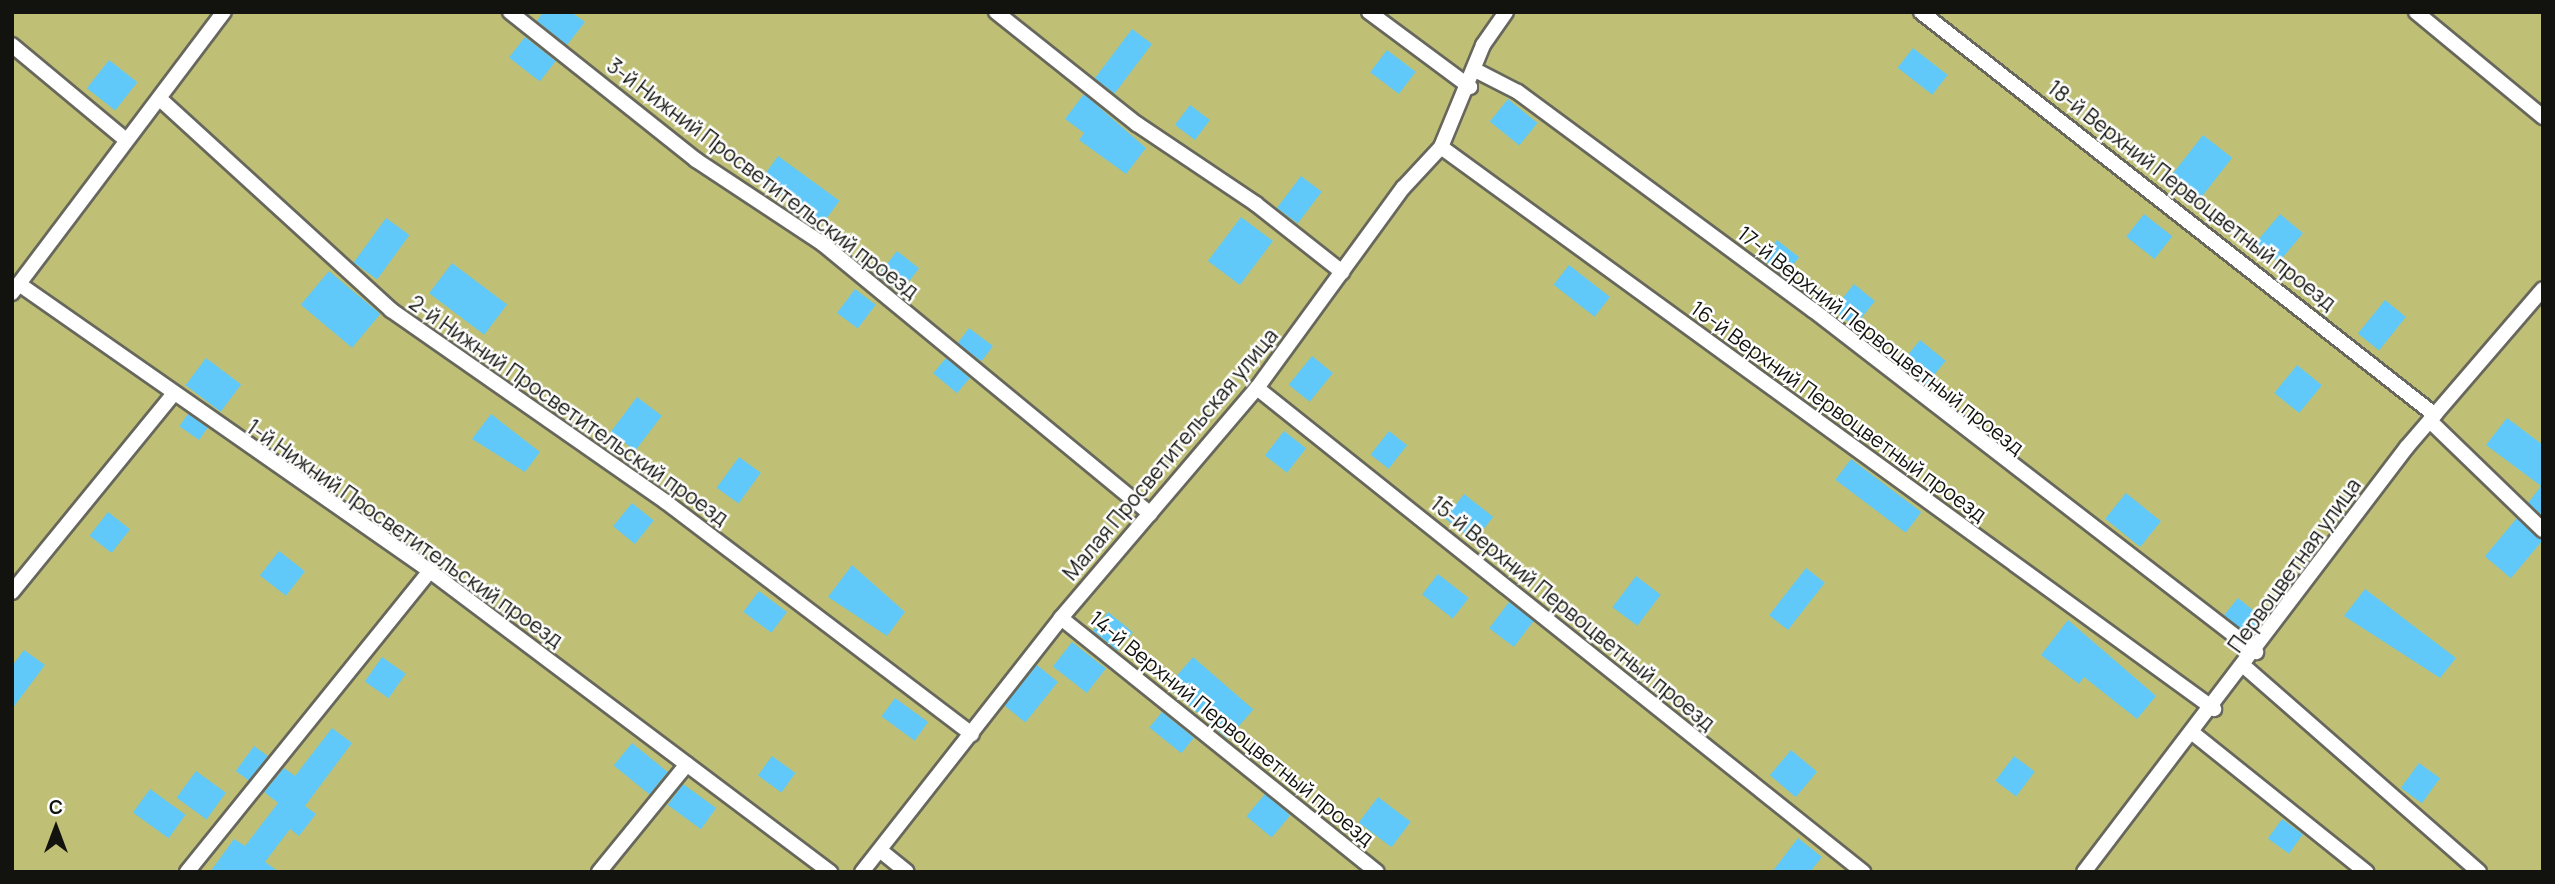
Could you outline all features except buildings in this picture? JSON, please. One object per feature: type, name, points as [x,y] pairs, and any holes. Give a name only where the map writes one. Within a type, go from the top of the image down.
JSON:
[{"type":"lane","points":[[16,289],[125,139],[160,99],[224,12]]},
{"type":"lane","name":"3-й Нижний Просветительский проезд","points":[[510,12],[696,160],[823,244],[1150,514]]},
{"type":"lane","points":[[996,12],[1137,124],[1256,204],[1342,272]]},
{"type":"lane","points":[[1369,12],[1470,87]]},
{"type":"lane","name":"Малая Просветительская улица","points":[[862,872],[1061,618],[1257,388],[1342,272],[1441,147],[1470,87],[1483,45],[1506,12]]},
{"type":"lane","name":"18-й Верхний Первоцветный проезд","points":[[1921,12],[2432,418],[2543,530]]},
{"type":"lane","points":[[2416,12],[2543,117]]},
{"type":"lane","points":[[12,45],[125,139]]},
{"type":"lane","name":"17-й Верхний Первоцветный проезд","points":[[1475,70],[1518,92],[1813,310],[2256,652]]},
{"type":"lane","name":"2-й Нижний Просветительский проезд","points":[[160,99],[391,310],[666,502],[972,734]]},
{"type":"lane","name":"16-й Верхний Первоцветный проезд","points":[[1441,147],[2214,709]]},
{"type":"lane","name":"1-й Нижний Просветительский проезд","points":[[16,289],[430,571],[831,872]]},
{"type":"lane","name":"Первоцветная улица","points":[[2084,872],[2214,709],[2432,418],[2543,289]]},
{"type":"lane","name":"15-й Верхний Первоцветный проезд","points":[[1257,388],[1863,872]]},
{"type":"lane","points":[[12,592],[172,396]]},
{"type":"lane","points":[[187,872],[430,571]]},
{"type":"lane","name":"14-й Верхний Первоцветный проезд","points":[[1061,618],[1377,872]]},
{"type":"lane","points":[[2245,667],[2479,872]]},
{"type":"lane","points":[[2194,734],[2366,872]]},
{"type":"lane","points":[[599,872],[687,764]]},
{"type":"lane","points":[[881,851],[907,872]]},
{"type":"green space","points":[[12,12],[2543,12],[2543,872],[12,872]]}]
